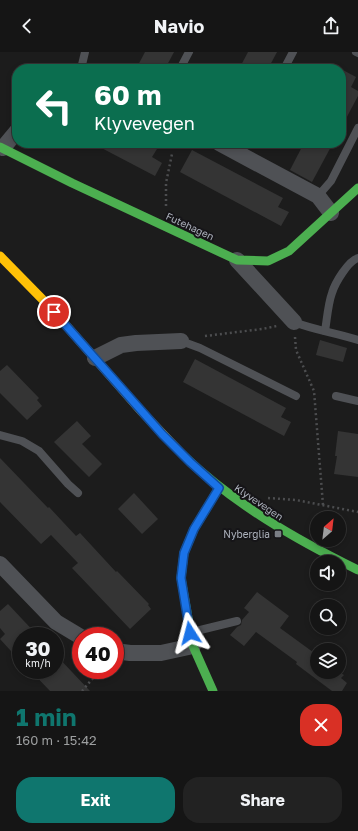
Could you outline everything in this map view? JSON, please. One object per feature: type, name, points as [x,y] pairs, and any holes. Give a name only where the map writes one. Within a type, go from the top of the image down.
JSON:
[{"type":"street","points":[[1,147],[12,136]]},
{"type":"street","name":"Futehagen","points":[[1,147],[72,183],[237,260],[268,261],[289,251],[358,188]]},
{"type":"street","points":[[243,148],[318,196],[331,213]]},
{"type":"street","name":"Klyvevegen","points":[[0,256],[33,289],[162,434],[219,488],[282,531],[325,555],[358,570]]},
{"type":"street","points":[[237,260],[294,322]]},
{"type":"street","points":[[94,358],[121,345],[181,341]]},
{"type":"street","points":[[213,691],[191,640],[181,578],[184,553],[194,529],[219,488]]},
{"type":"street","points":[[0,564],[56,622],[72,632]]},
{"type":"street","points":[[124,652],[161,653],[191,640]]},
{"type":"lane","points":[[82,64],[85,52]]},
{"type":"lane","points":[[183,64],[189,52]]},
{"type":"lane","points":[[287,64],[293,52]]},
{"type":"lane","points":[[318,196],[331,181],[358,128]]},
{"type":"lane","points":[[325,331],[332,293],[347,266],[358,258]]},
{"type":"lane","points":[[294,322],[358,340]]},
{"type":"lane","points":[[181,341],[200,348],[296,396]]},
{"type":"lane","points":[[336,396],[358,401]]},
{"type":"lane","points":[[0,435],[22,441],[39,451],[68,484],[78,492]]},
{"type":"lane","points":[[191,640],[237,621]]},
{"type":"path","points":[[166,227],[166,183],[173,148]]},
{"type":"path","points":[[181,341],[213,335],[262,329],[294,322],[296,350],[314,391],[323,505]]},
{"type":"path","points":[[248,509],[258,499],[270,498],[296,500],[358,512]]},
{"type":"path","points":[[82,691],[92,679]]},
{"type":"building","points":[[145,52],[174,52],[168,64],[139,64]]},
{"type":"building","points":[[248,52],[277,52],[271,64],[242,64]]},
{"type":"building","points":[[346,72],[356,77],[351,87],[358,91],[358,96],[346,119]]},
{"type":"building","points":[[102,148],[155,148],[157,149],[152,157],[162,163],[155,176]]},
{"type":"building","points":[[301,148],[330,148],[312,182],[290,170]]},
{"type":"building","points":[[192,150],[283,198],[278,207],[289,212],[281,226],[180,172]]},
{"type":"building","points":[[320,340],[347,348],[343,362],[316,355]]},
{"type":"building","points":[[195,359],[286,408],[281,417],[291,422],[284,436],[183,382]]},
{"type":"building","points":[[7,365],[39,398],[37,400],[42,406],[27,420],[0,393],[0,371]]},
{"type":"building","points":[[77,421],[91,436],[82,444],[102,464],[89,477],[54,442]]},
{"type":"building","points":[[338,431],[358,434],[358,477],[334,474],[337,456],[335,456]]},
{"type":"building","points":[[0,458],[76,536],[80,533],[116,572],[117,571],[149,604],[148,605],[151,609],[130,629],[72,568],[78,563],[51,535],[41,544],[0,502]]},
{"type":"building","points":[[134,493],[158,519],[142,534],[118,509]]},
{"type":"building","points":[[257,592],[289,616],[280,628],[310,650],[310,674],[296,664],[297,662],[256,632],[244,646],[230,635],[237,627],[241,625],[242,620],[249,612],[244,608]]},
{"type":"building","points":[[8,604],[30,627],[12,627],[12,652],[0,639],[5,634],[0,628],[0,611]]},
{"type":"building","points":[[64,664],[72,672],[72,679],[79,679],[90,691],[50,691],[39,679],[64,679]]},
{"type":"building","points":[[316,679],[342,679],[347,683],[342,691],[332,691]]},
{"type":"traffic: fast","points":[[0,147],[72,183],[237,260],[268,261],[289,251],[358,188]]},
{"type":"traffic: fast","points":[[183,455],[203,473],[244,505],[288,533],[358,570]]},
{"type":"traffic: fast","points":[[213,691],[193,646],[181,578],[184,553],[194,529],[219,488]]},
{"type":"traffic: slow","points":[[0,256],[49,306],[142,412],[183,455]]},
{"type":"place","name":"Nyberglia","points":[[278,534]]},
{"type":"route","points":[[54,312],[162,434],[219,488],[194,529],[184,553],[181,578],[190,633]]}]
